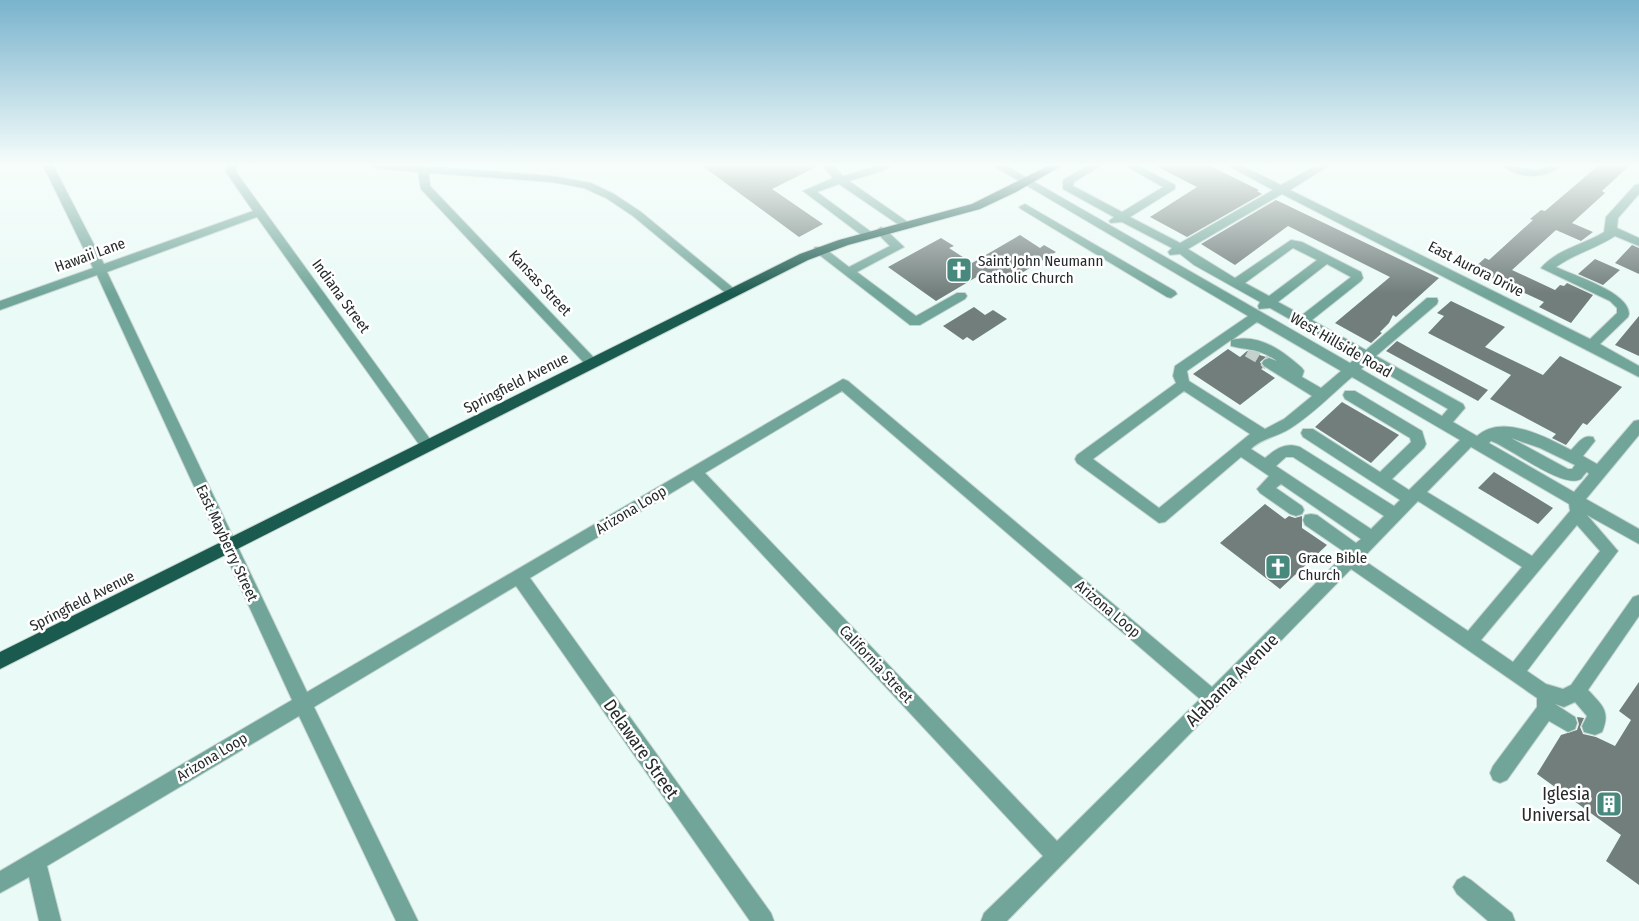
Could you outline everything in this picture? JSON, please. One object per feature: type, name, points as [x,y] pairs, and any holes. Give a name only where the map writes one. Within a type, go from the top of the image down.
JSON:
[{"type":"main road","name":"Springfield Avenue","points":[[0,661],[819,250],[874,232],[969,208]]},
{"type":"street","name":"East Mayberry Street","points":[[69,208],[406,921]]},
{"type":"street","name":"Indiana Street","points":[[257,208],[428,446]]},
{"type":"street","name":"Kansas Street","points":[[445,208],[592,363]]},
{"type":"street","points":[[628,208],[732,292]]},
{"type":"street","points":[[837,208],[898,247],[848,272]]},
{"type":"street","points":[[882,208],[906,225]]},
{"type":"street","points":[[1027,208],[1171,294]]},
{"type":"street","name":"West Hillside Road","points":[[1071,208],[1444,423],[1480,439],[1540,479],[1576,507],[1639,537]]},
{"type":"street","points":[[1105,208],[1180,248],[1198,262],[1364,357],[1458,408],[1444,423]]},
{"type":"street","points":[[1104,227],[1137,208]]},
{"type":"street","points":[[1161,260],[1249,208]]},
{"type":"street","name":"East Aurora Drive","points":[[1319,208],[1591,345],[1639,372]]},
{"type":"street","points":[[1591,345],[1623,314],[1623,306],[1614,298],[1547,268],[1571,251],[1601,241],[1610,234],[1612,218],[1621,208]]},
{"type":"street","name":"Hawaii Lane","points":[[0,306],[260,212]]},
{"type":"street","points":[[1065,231],[1088,218]]},
{"type":"street","points":[[1611,230],[1639,242]]},
{"type":"street","points":[[1236,284],[1291,244],[1298,245],[1357,275],[1357,278],[1302,321]]},
{"type":"street","points":[[819,250],[915,322],[961,296]]},
{"type":"street","points":[[1122,265],[1145,251]]},
{"type":"street","points":[[1264,436],[1184,384],[1180,376],[1180,369],[1231,340],[1269,302],[1326,259]]},
{"type":"street","points":[[1184,384],[1082,459],[1160,517],[1252,439],[1264,436],[1289,423],[1432,300]]},
{"type":"street","points":[[1231,340],[1248,351]]},
{"type":"street","points":[[1231,340],[1251,342],[1270,351],[1297,371],[1295,379]]},
{"type":"street","points":[[1269,363],[1321,395]]},
{"type":"street","name":"Arizona Loop","points":[[0,883],[843,384],[1214,699]]},
{"type":"street","points":[[1350,395],[1417,435],[1419,444],[1382,479]]},
{"type":"street","points":[[1469,642],[1534,566],[1599,472],[1639,425]]},
{"type":"street","points":[[1308,433],[1382,479],[1534,566]]},
{"type":"street","points":[[1480,439],[1564,460],[1599,472]]},
{"type":"street","name":"Alabama Avenue","points":[[992,921],[1414,496],[1480,439]]},
{"type":"street","points":[[1540,479],[1588,441]]},
{"type":"street","points":[[1240,449],[1372,538]]},
{"type":"street","points":[[1265,466],[1282,452],[1295,451],[1395,515]]},
{"type":"street","name":"California Street","points":[[695,472],[1057,856]]},
{"type":"street","points":[[1280,476],[1265,489],[1296,510]]},
{"type":"street","points":[[1515,673],[1610,550],[1576,507]]},
{"type":"street","points":[[1311,520],[1354,556],[1469,642],[1515,673],[1568,723]]},
{"type":"street","name":"Delaware Street","points":[[519,576],[763,921]]},
{"type":"street","points":[[1544,700],[1564,698],[1577,691],[1639,602]]},
{"type":"street","points":[[1577,691],[1597,713],[1595,726],[1590,726]]},
{"type":"street","points":[[1500,773],[1544,700]]},
{"type":"street","points":[[36,862],[50,921]]},
{"type":"street","points":[[1464,887],[1504,921]]},
{"type":"building","points":[[760,208],[800,208],[823,224],[799,237]]},
{"type":"building","points":[[1164,208],[1238,208],[1187,237],[1150,217]]},
{"type":"building","points":[[1262,208],[1293,208],[1439,278],[1396,317],[1393,315],[1380,332],[1382,333],[1371,343],[1335,323],[1390,277],[1288,226],[1235,265],[1201,244]]},
{"type":"building","points":[[1549,208],[1589,208],[1572,223],[1593,232],[1581,241],[1556,230],[1512,270],[1555,290],[1567,283],[1593,295],[1571,323],[1539,307],[1544,302],[1473,269],[1485,258],[1489,260],[1541,210],[1545,211]]},
{"type":"building","name":"Saint John Neumann Catholic Church","points":[[1020,235],[1040,248],[1044,245],[1056,252],[1004,284],[985,272],[936,301],[888,267],[941,238],[954,246],[949,248],[972,263]]},
{"type":"building","points":[[1632,245],[1639,248],[1639,274],[1615,263]]},
{"type":"building","points":[[1595,259],[1620,270],[1603,285],[1578,274]]},
{"type":"building","points":[[1451,301],[1505,327],[1485,347],[1543,375],[1560,356],[1622,387],[1587,425],[1583,423],[1566,445],[1552,438],[1556,434],[1490,399],[1511,375],[1428,333],[1444,316],[1437,313]]},
{"type":"building","points":[[974,307],[985,315],[993,310],[1007,319],[973,341],[967,337],[963,340],[943,326]]},
{"type":"building","points":[[1639,316],[1639,356],[1615,345]]},
{"type":"building","points":[[1397,341],[1488,390],[1478,401],[1386,351]]},
{"type":"building","points":[[1228,349],[1240,357],[1247,351],[1266,357],[1260,362],[1263,368],[1261,369],[1275,378],[1240,405],[1193,374]]},
{"type":"building","points":[[1342,402],[1399,435],[1371,463],[1315,427]]},
{"type":"building","points":[[1494,472],[1553,508],[1538,524],[1478,488]]},
{"type":"building","name":"Grace Bible Church","points":[[1265,504],[1285,519],[1289,516],[1295,518],[1302,516],[1302,528],[1327,545],[1280,589],[1220,543]]},
{"type":"building","name":"Iglesia Universal","points":[[1639,682],[1639,885],[1606,861],[1621,835],[1537,774],[1561,735],[1577,730],[1579,724],[1577,717],[1584,718],[1580,727],[1583,734],[1615,746],[1631,720],[1619,711]]},
{"type":"tunnel","points":[[1248,351],[1268,363]]},
{"type":"place","name":"Saint John Neumann Catholic Church","points":[[959,270]]},
{"type":"place","name":"Grace Bible Church","points":[[1278,567]]},
{"type":"place","name":"Iglesia Universal","points":[[1609,804]]}]
